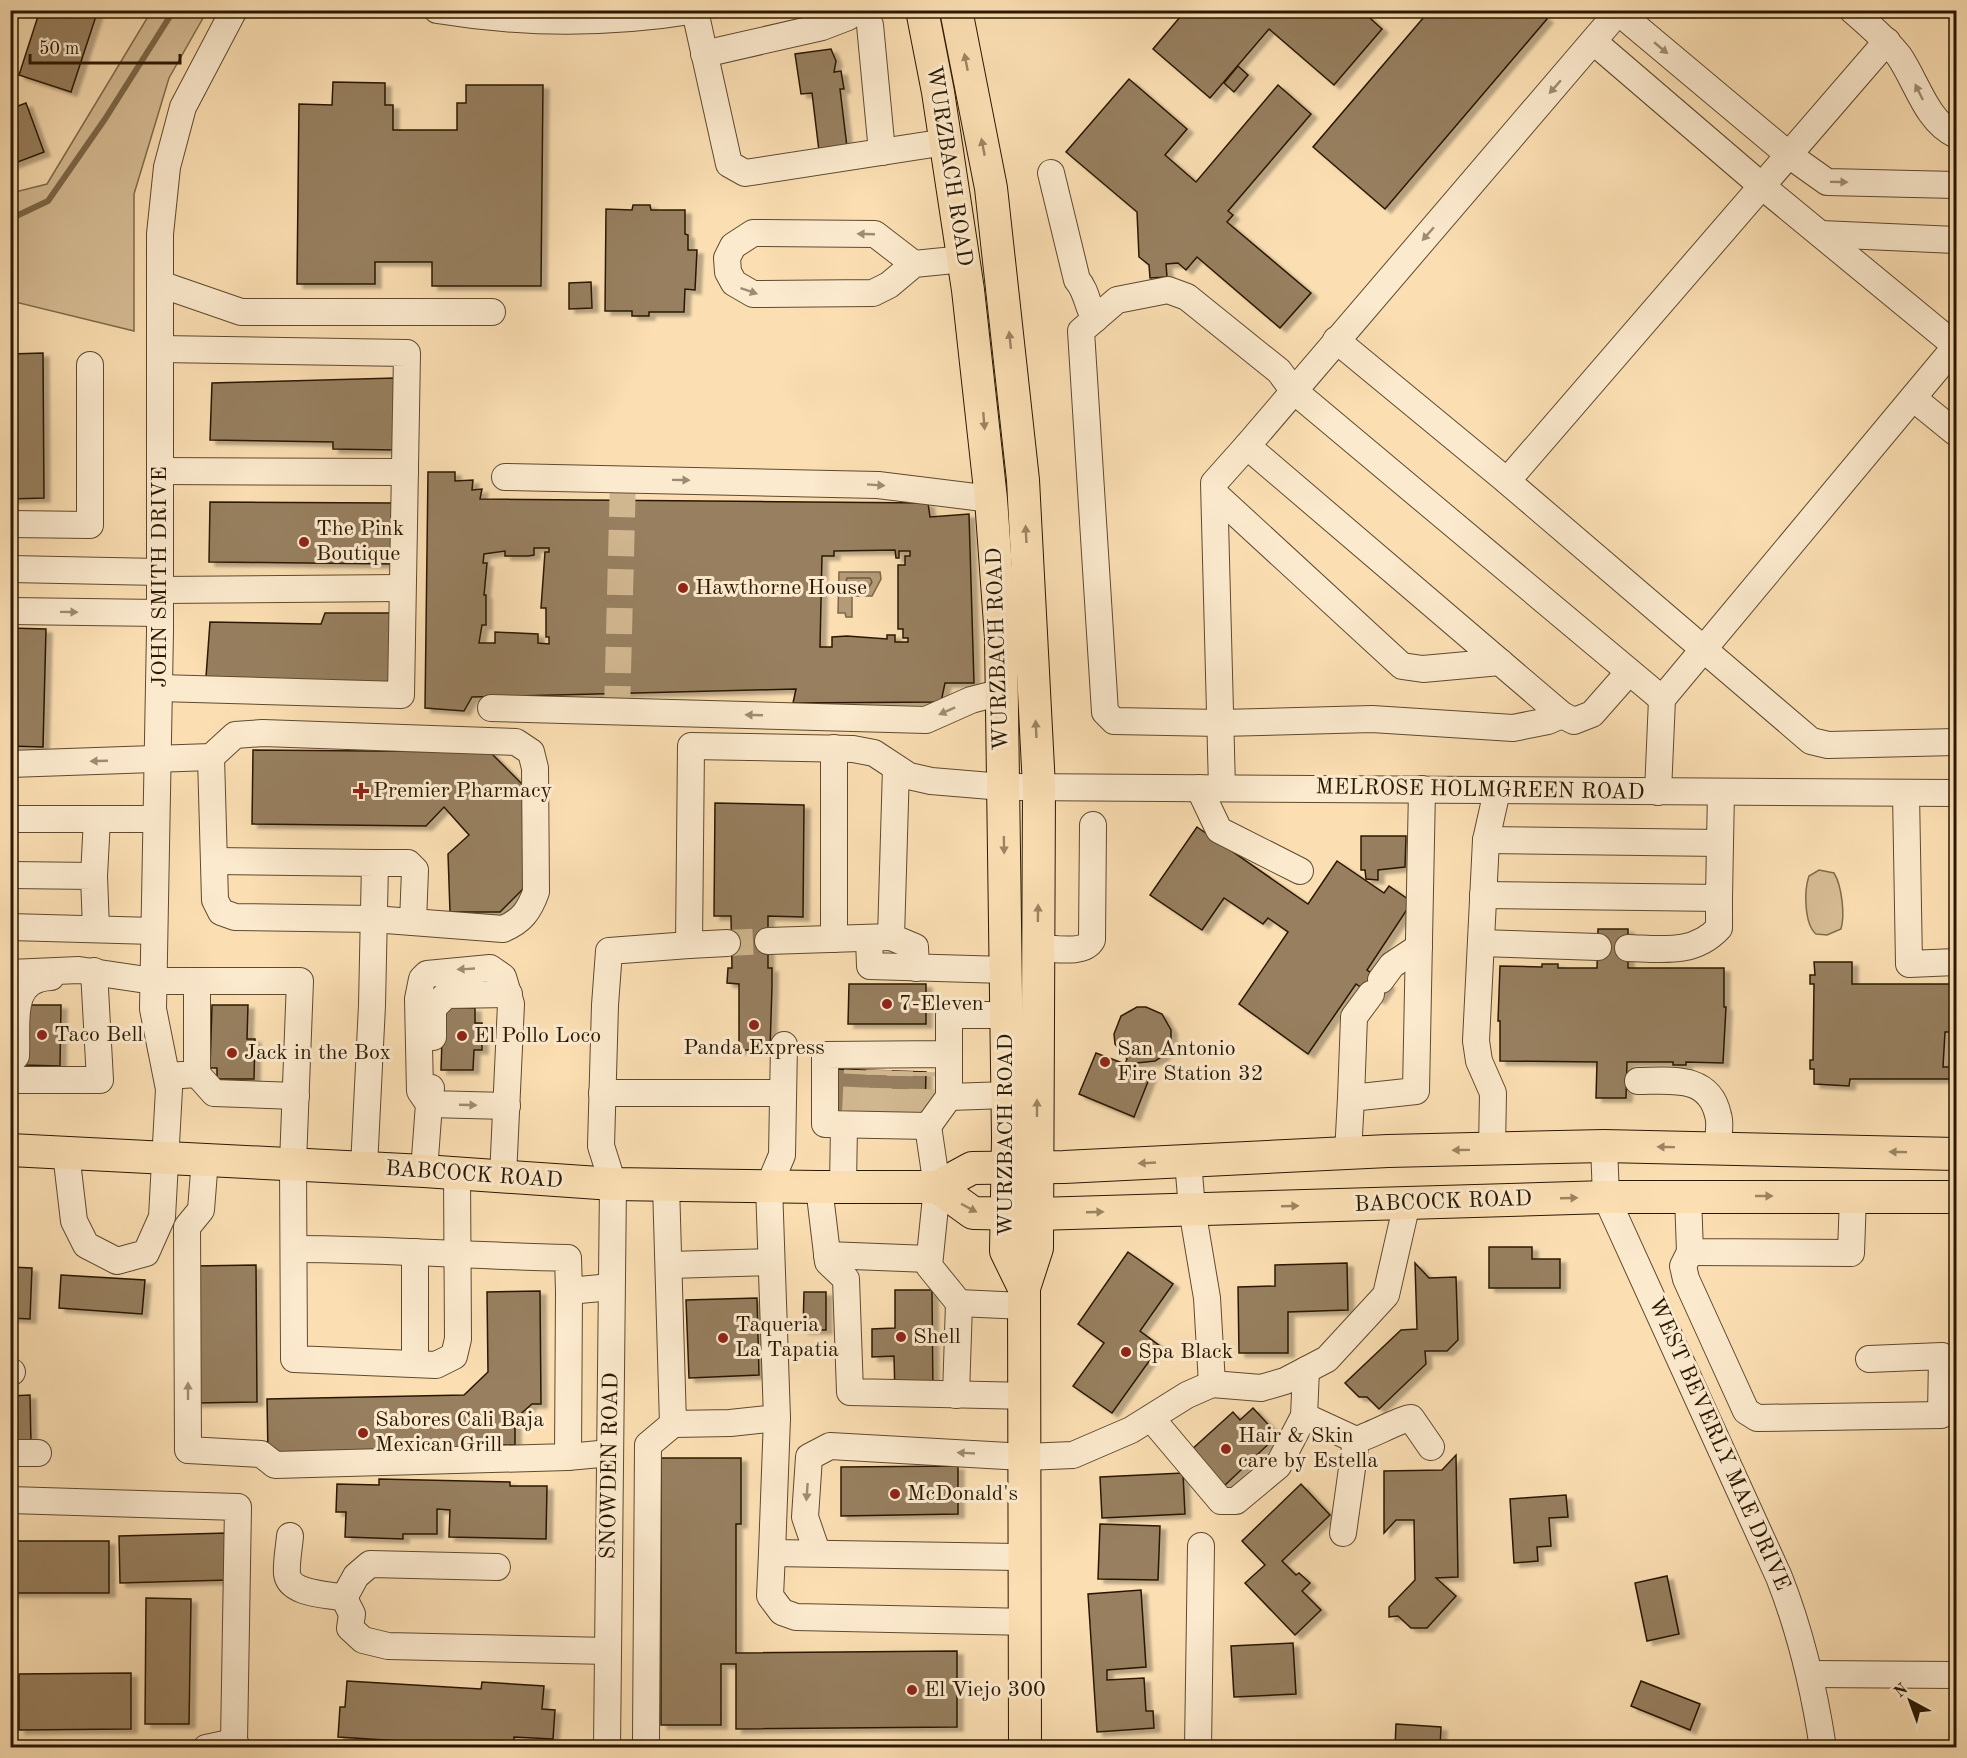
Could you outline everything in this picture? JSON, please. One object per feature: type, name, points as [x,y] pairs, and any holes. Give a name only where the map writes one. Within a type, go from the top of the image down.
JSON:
[{"type":"main road","name":"WURZBACH ROAD","points":[[922,10],[946,142],[980,379],[1001,638],[1007,1095],[1022,1167],[1037,1214],[1037,1248],[1024,1297],[1025,1748]]},
{"type":"main road","name":"WURZBACH ROAD","points":[[956,10],[991,188],[1011,347],[1023,480],[1039,787],[1038,948],[1022,1167],[1006,1213],[1006,1251],[1024,1297]]},
{"type":"main road","name":"BABCOCK ROAD","points":[[10,1150],[364,1167],[613,1184],[937,1187],[972,1168],[1348,1153],[1604,1146],[1956,1154]]},
{"type":"main road","name":"BABCOCK ROAD","points":[[937,1187],[973,1213],[1037,1214],[1606,1197],[1956,1197]]},
{"type":"street","name":"JOHN SMITH DRIVE","points":[[66,1153],[74,1221],[86,1245],[117,1260],[146,1253],[162,1217],[163,1156],[169,1089],[153,1009],[160,592],[160,234],[166,167],[174,134],[199,73],[234,10]]},
{"type":"street","points":[[1852,10],[1887,41],[1912,77],[1928,109],[1956,135]]},
{"type":"street","points":[[450,12],[583,21],[662,16],[696,11],[729,164],[745,173],[946,142]]},
{"type":"street","points":[[1300,871],[1220,830],[1210,788],[1220,723],[1214,483],[1594,42],[1617,11],[1811,173],[1827,182],[1956,185]]},
{"type":"street","points":[[704,54],[822,27],[848,18],[861,18],[882,152]]},
{"type":"street","points":[[1507,481],[1550,428],[1763,187],[1887,41]]},
{"type":"street","points":[[1594,42],[1763,187],[1956,345],[1662,699],[1658,792]]},
{"type":"street","points":[[1051,173],[1077,280],[1083,287],[1089,309],[1105,712],[1114,721],[1220,723],[1372,718],[1513,728],[1548,721],[1562,715]]},
{"type":"street","points":[[914,264],[875,234],[753,233],[733,246],[727,258],[728,272],[734,284],[753,294],[873,293],[889,285],[914,264],[964,259]]},
{"type":"street","points":[[1821,234],[1956,240]]},
{"type":"street","points":[[160,284],[241,312],[492,312]]},
{"type":"street","points":[[1088,325],[1117,300],[1168,290],[1187,297],[1279,371],[1293,390],[1662,699]]},
{"type":"street","points":[[1336,340],[1507,481],[1811,741],[1828,745],[1956,742]]},
{"type":"street","points":[[159,688],[401,695],[407,352],[160,348]]},
{"type":"street","points":[[10,525],[90,525],[90,365]]},
{"type":"street","points":[[1913,398],[1956,433]]},
{"type":"street","points":[[1247,446],[1562,715],[1574,721],[1592,714],[1629,672]]},
{"type":"street","points":[[160,471],[405,472]]},
{"type":"street","points":[[505,477],[878,485],[991,499]]},
{"type":"street","points":[[1215,494],[1402,666],[1423,669],[1500,662]]},
{"type":"street","points":[[10,569],[160,592]]},
{"type":"street","points":[[10,611],[160,592],[402,588]]},
{"type":"street","points":[[491,708],[926,720],[971,700],[1002,692]]},
{"type":"street","points":[[727,943],[689,945],[691,746],[834,748],[874,753],[878,719]]},
{"type":"street","points":[[10,764],[211,757],[235,735],[262,733],[516,742],[531,752],[535,768],[536,892],[530,909],[517,923],[503,929],[373,919],[235,917],[221,912],[215,900],[211,757]]},
{"type":"street","points":[[834,748],[834,939]]},
{"type":"street","name":"MELROSE HOLMGREEN ROAD","points":[[874,753],[909,776],[932,781],[1003,787],[1956,793]]},
{"type":"street","points":[[896,768],[880,938],[870,966],[1005,970]]},
{"type":"street","points":[[1351,1098],[1416,1091],[1422,789]]},
{"type":"street","points":[[1492,1149],[1493,1093],[1479,1061],[1476,1041],[1486,840],[1497,791]]},
{"type":"street","points":[[1628,948],[1680,949],[1698,945],[1719,928],[1721,792]]},
{"type":"street","points":[[1906,793],[1909,964],[1956,962]]},
{"type":"street","points":[[10,819],[156,819]]},
{"type":"street","points":[[96,819],[94,876],[96,929]]},
{"type":"street","points":[[1038,948],[1082,949],[1092,940],[1093,825]]},
{"type":"street","points":[[1486,840],[1720,843]]},
{"type":"street","points":[[215,861],[408,863],[415,870],[413,922]]},
{"type":"street","points":[[364,1167],[372,1005],[375,863]]},
{"type":"street","points":[[10,875],[94,876]]},
{"type":"street","points":[[1483,895],[1719,898]]},
{"type":"street","points":[[10,927],[154,931]]},
{"type":"street","points":[[768,941],[880,938],[915,947],[916,968]]},
{"type":"street","points":[[1480,943],[1598,947]]},
{"type":"street","name":"SNOWDEN ROAD","points":[[607,1746],[613,1184],[601,1146],[609,951],[689,945]]},
{"type":"street","points":[[1348,1153],[1354,1017],[1392,965],[1419,947]]},
{"type":"street","points":[[424,1171],[429,1104],[420,1091],[418,999],[422,979],[427,974],[490,968],[503,977],[509,994],[503,1177]]},
{"type":"street","points":[[10,1062],[15,1056],[18,1000],[22,988],[37,978],[68,977],[86,970]]},
{"type":"street","points":[[10,1080],[100,1080],[86,970]]},
{"type":"street","points":[[10,973],[86,970],[153,981],[300,981],[293,1163],[294,1359],[436,1365],[454,1356],[459,1339],[457,1174]]},
{"type":"street","points":[[197,981],[197,1074],[214,1093],[296,1096]]},
{"type":"street","points":[[949,1097],[949,1015],[1006,1015]]},
{"type":"street","points":[[784,1045],[782,1155],[769,1186],[777,1418],[770,1596],[782,1612],[796,1617],[1025,1622]]},
{"type":"street","points":[[948,1054],[879,1063],[825,1055],[825,1124],[879,1121],[949,1097],[1007,1095]]},
{"type":"street","points":[[166,1076],[197,1074]]},
{"type":"street","points":[[1638,1081],[1690,1081],[1701,1089],[1711,1100],[1719,1116],[1717,1148]]},
{"type":"street","points":[[602,1093],[783,1093]]},
{"type":"street","points":[[429,1104],[507,1106]]},
{"type":"street","points":[[879,1121],[831,1186],[827,1255],[828,1263],[846,1279],[850,1392],[1024,1396]]},
{"type":"street","points":[[879,1121],[937,1187],[929,1266],[959,1303],[956,1395]]},
{"type":"street","name":"WEST BEVERLY MAE DRIVE","points":[[1604,1146],[1606,1197],[1779,1577],[1797,1625],[1811,1674],[1823,1748]]},
{"type":"street","points":[[205,1159],[201,1210],[187,1227],[188,1450],[261,1454],[275,1465],[610,1453]]},
{"type":"street","points":[[1188,1161],[1192,1209],[1207,1298],[1212,1384]]},
{"type":"street","points":[[666,1185],[673,1424]]},
{"type":"street","points":[[1690,1252],[1851,1253],[1853,1196]]},
{"type":"street","points":[[1688,1197],[1690,1252],[1683,1266],[1686,1279],[1746,1411],[1757,1418],[1941,1415],[1942,1356],[1869,1359]]},
{"type":"street","points":[[817,1552],[805,1517],[809,1457],[830,1446],[1024,1457],[1073,1455],[1131,1430],[1187,1395],[1212,1384],[1261,1388],[1285,1381],[1327,1359],[1386,1295],[1407,1203]]},
{"type":"street","points":[[294,1249],[368,1249],[458,1255],[568,1258],[568,1456]]},
{"type":"street","points":[[415,1252],[415,1364]]},
{"type":"street","points":[[827,1255],[929,1259]]},
{"type":"street","points":[[669,1265],[771,1262]]},
{"type":"street","points":[[569,1291],[612,1287]]},
{"type":"street","points":[[959,1303],[1024,1297]]},
{"type":"street","points":[[1151,1418],[1221,1501],[1236,1501],[1278,1466],[1304,1416],[1306,1370]]},
{"type":"street","points":[[1304,1416],[1356,1440],[1383,1431],[1405,1417],[1411,1418],[1431,1447]]},
{"type":"street","points":[[607,1746],[651,1744],[648,1445],[673,1424],[730,1424],[777,1418]]},
{"type":"street","points":[[1343,1533],[1356,1440]]},
{"type":"street","points":[[10,1453],[38,1453]]},
{"type":"street","points":[[10,1500],[238,1507],[236,1745],[206,1748]]},
{"type":"street","points":[[290,1536],[287,1575],[293,1584],[305,1591],[344,1598]]},
{"type":"street","points":[[1198,1748],[1201,1546]]},
{"type":"street","points":[[772,1553],[1025,1557]]},
{"type":"street","points":[[344,1598],[356,1576],[370,1564],[497,1567]]},
{"type":"street","points":[[344,1598],[352,1614],[350,1628],[363,1640],[388,1646],[608,1652]]},
{"type":"street","points":[[1811,1674],[1956,1675]]},
{"type":"shaded area","points":[[152,10],[207,11],[169,78],[134,194],[134,331],[11,301],[11,193],[47,184]]},
{"type":"shaded area","points":[[1819,870],[1834,873],[1842,901],[1841,929],[1827,935],[1816,934],[1807,915],[1806,890],[1809,876]]},
{"type":"water","points":[[839,572],[880,572],[881,579],[872,596],[852,596],[852,617],[846,617],[845,613],[838,613]]},
{"type":"building","points":[[40,10],[98,10],[71,92],[19,75]]},
{"type":"building","points":[[1186,10],[1361,10],[1382,29],[1334,85],[1269,29],[1210,98],[1153,49]]},
{"type":"building","points":[[1430,10],[1537,10],[1547,19],[1385,209],[1313,147]]},
{"type":"building","points":[[831,49],[836,61],[834,72],[841,71],[844,89],[840,89],[847,147],[819,151],[812,93],[801,94],[795,54]]},
{"type":"building","points":[[1238,66],[1248,75],[1234,92],[1224,83]]},
{"type":"building","points":[[1129,79],[1187,129],[1165,155],[1196,182],[1278,85],[1311,114],[1228,211],[1233,215],[1227,222],[1311,293],[1280,328],[1197,257],[1186,270],[1178,263],[1166,264],[1167,277],[1150,278],[1149,265],[1139,257],[1137,212],[1066,152]]},
{"type":"building","points":[[333,82],[385,83],[385,105],[393,105],[393,130],[457,130],[457,103],[466,103],[466,85],[543,85],[541,286],[432,286],[432,262],[375,262],[375,284],[297,284],[299,104],[332,105]]},
{"type":"building","points":[[26,103],[44,152],[10,165],[10,109]]},
{"type":"building","points":[[633,205],[650,205],[651,210],[685,210],[688,250],[697,250],[695,290],[685,289],[684,312],[649,312],[649,316],[632,316],[632,311],[605,311],[606,209],[632,210]]},
{"type":"building","points":[[591,282],[592,308],[569,309],[569,283]]},
{"type":"building","points":[[43,353],[44,498],[10,499],[10,354]]},
{"type":"building","points":[[395,378],[395,450],[333,449],[333,442],[210,440],[212,383]]},
{"type":"building","name":"Hawthorne House","points":[[428,472],[455,472],[455,481],[473,480],[472,490],[482,489],[480,499],[928,503],[930,517],[969,514],[974,683],[945,683],[941,702],[793,703],[796,689],[472,697],[464,711],[425,708]],"holes":[[[534,548],[549,548],[549,552],[545,552],[541,608],[546,608],[546,637],[549,637],[549,644],[538,643],[538,634],[495,632],[495,643],[479,643],[482,625],[486,625],[486,595],[484,595],[487,563],[483,563],[484,554],[505,551],[505,556],[528,556],[534,555]],[[895,550],[896,558],[899,558],[899,551],[910,551],[910,556],[905,556],[905,565],[898,565],[898,629],[903,629],[903,638],[908,638],[908,642],[895,642],[895,635],[887,635],[887,639],[847,636],[832,637],[832,647],[820,647],[822,556],[834,556],[834,551]]]},
{"type":"building","points":[[210,502],[393,503],[392,564],[209,562]]},
{"type":"building","points":[[325,613],[392,613],[392,684],[206,677],[210,622],[321,624]]},
{"type":"building","points":[[10,628],[46,629],[43,747],[10,746]]},
{"type":"building","points":[[253,750],[490,752],[525,787],[523,889],[500,912],[450,912],[448,854],[469,835],[444,807],[426,826],[252,824]]},
{"type":"building","points":[[715,803],[804,805],[803,917],[768,916],[768,968],[772,968],[770,1050],[739,1050],[739,984],[727,983],[728,968],[732,968],[731,916],[714,916]]},
{"type":"building","points":[[1197,827],[1308,904],[1337,861],[1384,893],[1389,886],[1412,902],[1367,970],[1389,985],[1379,1000],[1356,984],[1308,1054],[1239,1004],[1288,932],[1268,918],[1263,924],[1224,898],[1202,930],[1150,895]]},
{"type":"building","points":[[1361,836],[1406,836],[1405,867],[1378,870],[1378,880],[1366,879],[1365,870],[1361,870]]},
{"type":"building","points":[[1598,929],[1628,929],[1628,968],[1724,968],[1724,1007],[1726,1007],[1723,1063],[1686,1062],[1686,1065],[1673,1065],[1673,1062],[1627,1062],[1626,1098],[1596,1098],[1597,1062],[1500,1061],[1500,1021],[1498,1021],[1500,966],[1542,967],[1542,964],[1558,964],[1558,968],[1597,968]]},
{"type":"building","points":[[1814,962],[1852,962],[1852,984],[1956,984],[1956,1032],[1945,1032],[1943,1067],[1956,1067],[1956,1079],[1850,1079],[1849,1086],[1814,1084],[1814,1069],[1810,1069],[1810,1060],[1813,1060],[1814,984],[1810,984],[1810,975],[1815,975]]},
{"type":"building","name":"7-Eleven","points":[[849,984],[926,984],[926,1024],[848,1024]]},
{"type":"building","name":"Taco Bell","points":[[25,1005],[61,1005],[60,1066],[23,1065]]},
{"type":"building","name":"Jack in the Box","points":[[212,1005],[248,1005],[247,1039],[255,1039],[254,1079],[217,1079],[217,1068],[210,1068]]},
{"type":"building","name":"El Pollo Loco","points":[[443,1007],[475,1008],[475,1023],[482,1023],[482,1050],[474,1050],[473,1070],[441,1070]]},
{"type":"building","name":"San Antonio Fire Station 32","points":[[1137,1007],[1146,1007],[1162,1014],[1171,1030],[1171,1039],[1163,1056],[1155,1061],[1137,1063],[1135,1068],[1151,1074],[1134,1117],[1079,1094],[1096,1053],[1125,1064],[1127,1059],[1115,1044],[1114,1034],[1121,1016]]},
{"type":"building","points":[[832,1069],[926,1072],[925,1115],[831,1113]]},
{"type":"building","points":[[1489,1247],[1532,1247],[1532,1259],[1560,1259],[1560,1288],[1489,1288]]},
{"type":"building","points":[[1128,1252],[1173,1284],[1140,1331],[1160,1346],[1112,1413],[1073,1386],[1104,1343],[1078,1324]]},
{"type":"building","points":[[1347,1263],[1348,1310],[1288,1312],[1288,1353],[1239,1353],[1238,1287],[1275,1286],[1275,1265]]},
{"type":"building","points":[[1415,1263],[1429,1278],[1456,1277],[1458,1340],[1447,1351],[1425,1351],[1426,1364],[1379,1409],[1367,1397],[1359,1397],[1345,1383],[1401,1330],[1417,1329]]},
{"type":"building","points":[[256,1265],[257,1402],[195,1403],[194,1266]]},
{"type":"building","points":[[10,1267],[32,1268],[30,1319],[10,1318]]},
{"type":"building","points":[[61,1275],[145,1280],[142,1314],[59,1308]]},
{"type":"building","points":[[895,1290],[932,1290],[933,1396],[895,1396],[894,1356],[872,1357],[872,1329],[895,1328]]},
{"type":"building","points":[[540,1291],[541,1404],[532,1404],[515,1419],[515,1445],[502,1445],[498,1441],[488,1450],[268,1454],[267,1399],[464,1395],[488,1372],[487,1292]]},
{"type":"building","points":[[804,1292],[826,1292],[826,1330],[803,1330]]},
{"type":"building","name":"Taqueria La Tapatia","points":[[757,1298],[759,1375],[689,1378],[686,1300]]},
{"type":"building","points":[[30,1395],[31,1445],[10,1446],[10,1396]]},
{"type":"building","points":[[1253,1408],[1278,1435],[1223,1487],[1190,1451],[1233,1412],[1240,1420]]},
{"type":"building","points":[[1456,1455],[1458,1577],[1436,1578],[1456,1596],[1427,1628],[1411,1628],[1398,1616],[1389,1617],[1389,1607],[1415,1580],[1414,1520],[1396,1520],[1384,1533],[1384,1471],[1442,1470]]},
{"type":"building","points":[[661,1458],[741,1458],[741,1524],[736,1524],[736,1653],[957,1651],[957,1727],[736,1729],[736,1664],[721,1664],[721,1725],[661,1725]]},
{"type":"building","points":[[958,1466],[958,1514],[841,1516],[841,1467]]},
{"type":"building","points":[[1183,1473],[1185,1514],[1102,1518],[1100,1477]]},
{"type":"building","points":[[379,1479],[510,1482],[510,1486],[547,1486],[546,1539],[449,1537],[450,1510],[437,1509],[437,1534],[403,1534],[403,1539],[345,1537],[346,1512],[336,1512],[337,1484],[379,1485]]},
{"type":"building","points":[[1301,1484],[1330,1515],[1282,1561],[1296,1575],[1299,1573],[1310,1583],[1302,1591],[1321,1610],[1295,1635],[1245,1583],[1265,1565],[1242,1541]]},
{"type":"building","points":[[1566,1495],[1568,1517],[1549,1518],[1551,1546],[1537,1547],[1538,1561],[1514,1563],[1510,1499]]},
{"type":"building","points":[[1956,1501],[1956,1544],[1951,1502]]},
{"type":"building","points":[[1100,1524],[1160,1526],[1158,1580],[1098,1579]]},
{"type":"building","points":[[227,1533],[228,1580],[120,1583],[119,1536]]},
{"type":"building","points":[[10,1541],[109,1541],[109,1593],[10,1593]]},
{"type":"building","points":[[1667,1576],[1679,1634],[1647,1641],[1635,1583]]},
{"type":"building","points":[[1141,1590],[1146,1667],[1107,1670],[1107,1680],[1144,1678],[1146,1711],[1153,1711],[1154,1728],[1097,1732],[1088,1594]]},
{"type":"building","points":[[146,1598],[191,1599],[189,1724],[145,1724]]},
{"type":"building","points":[[1293,1643],[1296,1694],[1234,1697],[1231,1646]]},
{"type":"building","points":[[131,1673],[131,1729],[19,1730],[19,1674]]},
{"type":"building","points":[[347,1681],[481,1689],[482,1682],[544,1686],[542,1709],[555,1710],[553,1739],[514,1737],[514,1748],[510,1748],[338,1737],[340,1707],[345,1707]]},
{"type":"building","points":[[1641,1681],[1700,1704],[1690,1730],[1631,1706]]},
{"type":"building","points":[[1396,1724],[1441,1727],[1440,1748],[1395,1748]]},
{"type":"waterway","points":[[10,219],[48,201],[105,119],[174,10]]},
{"type":"tunnel","points":[[617,712],[623,478]]},
{"type":"tunnel","points":[[727,943],[768,941]]},
{"type":"tunnel","points":[[855,1113],[857,1070]]},
{"type":"tunnel","points":[[878,1114],[879,1070]]},
{"type":"tunnel","points":[[899,1115],[900,1071]]},
{"type":"tunnel","points":[[921,1115],[922,1072]]},
{"type":"place","name":"The Pink Boutique","points":[[304,542]]},
{"type":"place","name":"Hawthorne House","points":[[683,588]]},
{"type":"place","name":"Premier Pharmacy","points":[[361,791]]},
{"type":"place","name":"7-Eleven","points":[[887,1004]]},
{"type":"place","name":"Panda Express","points":[[754,1025]]},
{"type":"place","name":"Taco Bell","points":[[42,1035]]},
{"type":"place","name":"El Pollo Loco","points":[[462,1036]]},
{"type":"place","name":"Jack in the Box","points":[[232,1053]]},
{"type":"place","name":"San Antonio Fire Station 32","points":[[1105,1062]]},
{"type":"place","name":"Shell","points":[[901,1337]]},
{"type":"place","name":"Taqueria La Tapatia","points":[[723,1338]]},
{"type":"place","name":"Spa Black","points":[[1126,1352]]},
{"type":"place","name":"Sabores Cali Baja Mexican Grill","points":[[363,1433]]},
{"type":"place","name":"Hair & Skin care by Estella","points":[[1226,1449]]},
{"type":"place","name":"McDonald's","points":[[895,1494]]},
{"type":"place","name":"El Viejo 300","points":[[912,1690]]}]
